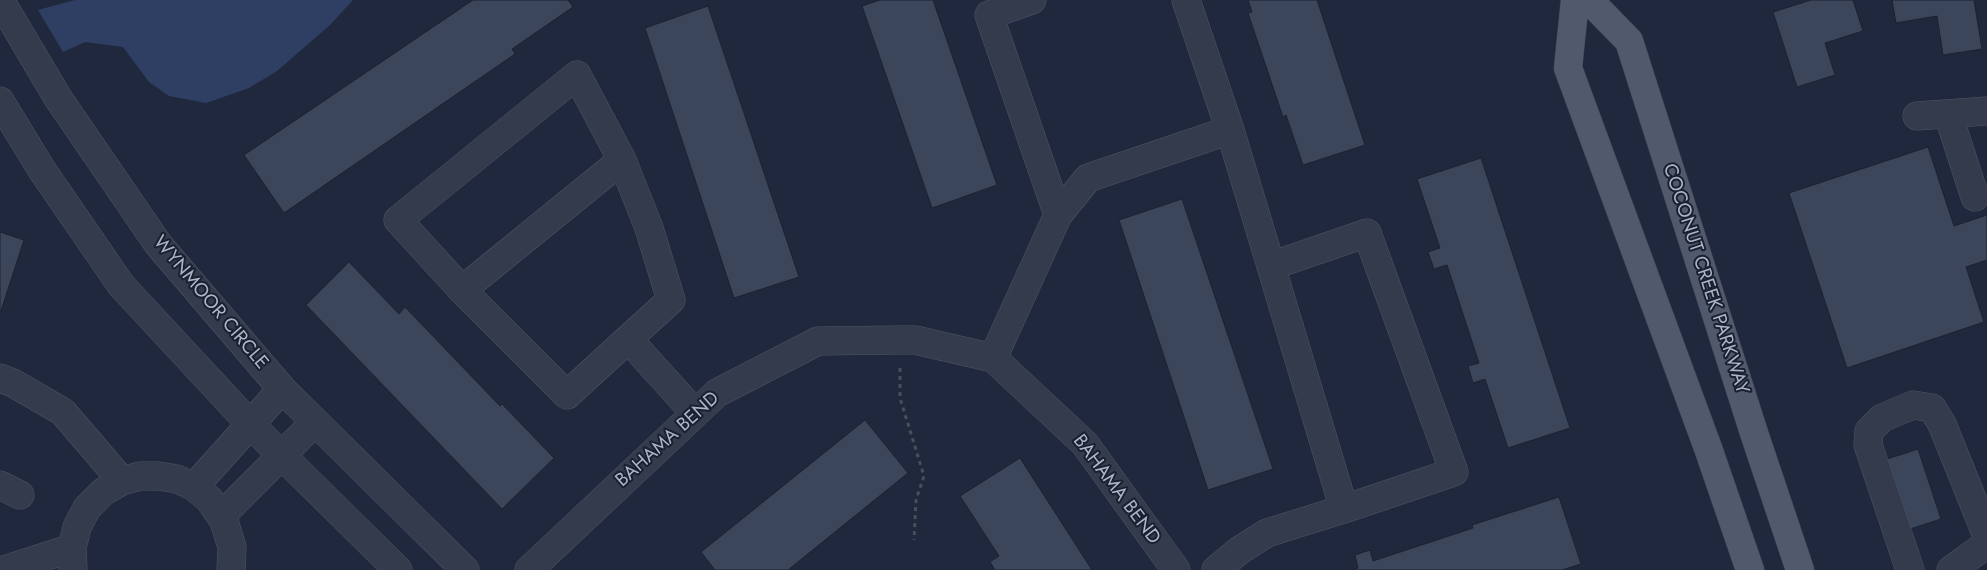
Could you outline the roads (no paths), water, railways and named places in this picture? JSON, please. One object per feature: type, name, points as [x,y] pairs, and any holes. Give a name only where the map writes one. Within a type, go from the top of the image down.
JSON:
[{"type":"main road","points":[[1576,0],[1568,68],[1708,448],[1750,570]]},
{"type":"main road","name":"COCONUT CREEK PARKWAY","points":[[1589,0],[1629,41],[1754,433],[1800,570]]},
{"type":"street","name":"WYNMOOR CIRCLE","points":[[0,0],[58,98],[158,244],[282,389],[464,570]]},
{"type":"street","points":[[1032,0],[989,15],[1058,215]]},
{"type":"street","points":[[1186,0],[1230,130],[1344,509]]},
{"type":"street","points":[[577,75],[622,160],[649,228],[671,300],[567,395],[462,290],[398,220],[577,75]]},
{"type":"street","points":[[0,101],[42,170],[121,285],[251,425],[398,570]]},
{"type":"street","points":[[1917,116],[1987,111]]},
{"type":"street","points":[[1948,114],[1975,197]]},
{"type":"street","points":[[993,358],[1058,215],[1088,178],[1230,130]]},
{"type":"street","points":[[462,290],[622,160]]},
{"type":"street","points":[[1216,570],[1240,550],[1267,533],[1454,472],[1367,234],[1271,266]]},
{"type":"street","points":[[628,339],[695,413]]},
{"type":"street","name":"BAHAMA BEND","points":[[529,570],[717,393],[818,341],[915,340],[993,358],[1086,444],[1176,570]]},
{"type":"street","points":[[0,378],[13,383],[63,412],[122,481]]},
{"type":"street","points":[[194,487],[282,389]]},
{"type":"street","points":[[1910,570],[1868,445],[1869,431],[1882,418],[1913,405],[1932,408],[1942,424],[1987,536]]},
{"type":"street","points":[[221,516],[315,422]]},
{"type":"street","points":[[4,570],[72,559],[77,527],[87,508],[103,492],[122,481],[140,476],[159,476],[177,479],[194,487],[209,499],[224,521],[232,547],[231,570]]},
{"type":"street","points":[[1952,570],[1987,544]]},
{"type":"water","points":[[75,0],[353,0],[330,25],[277,71],[249,88],[206,103],[169,96],[149,82],[123,47],[85,42],[63,52],[38,10]]}]
